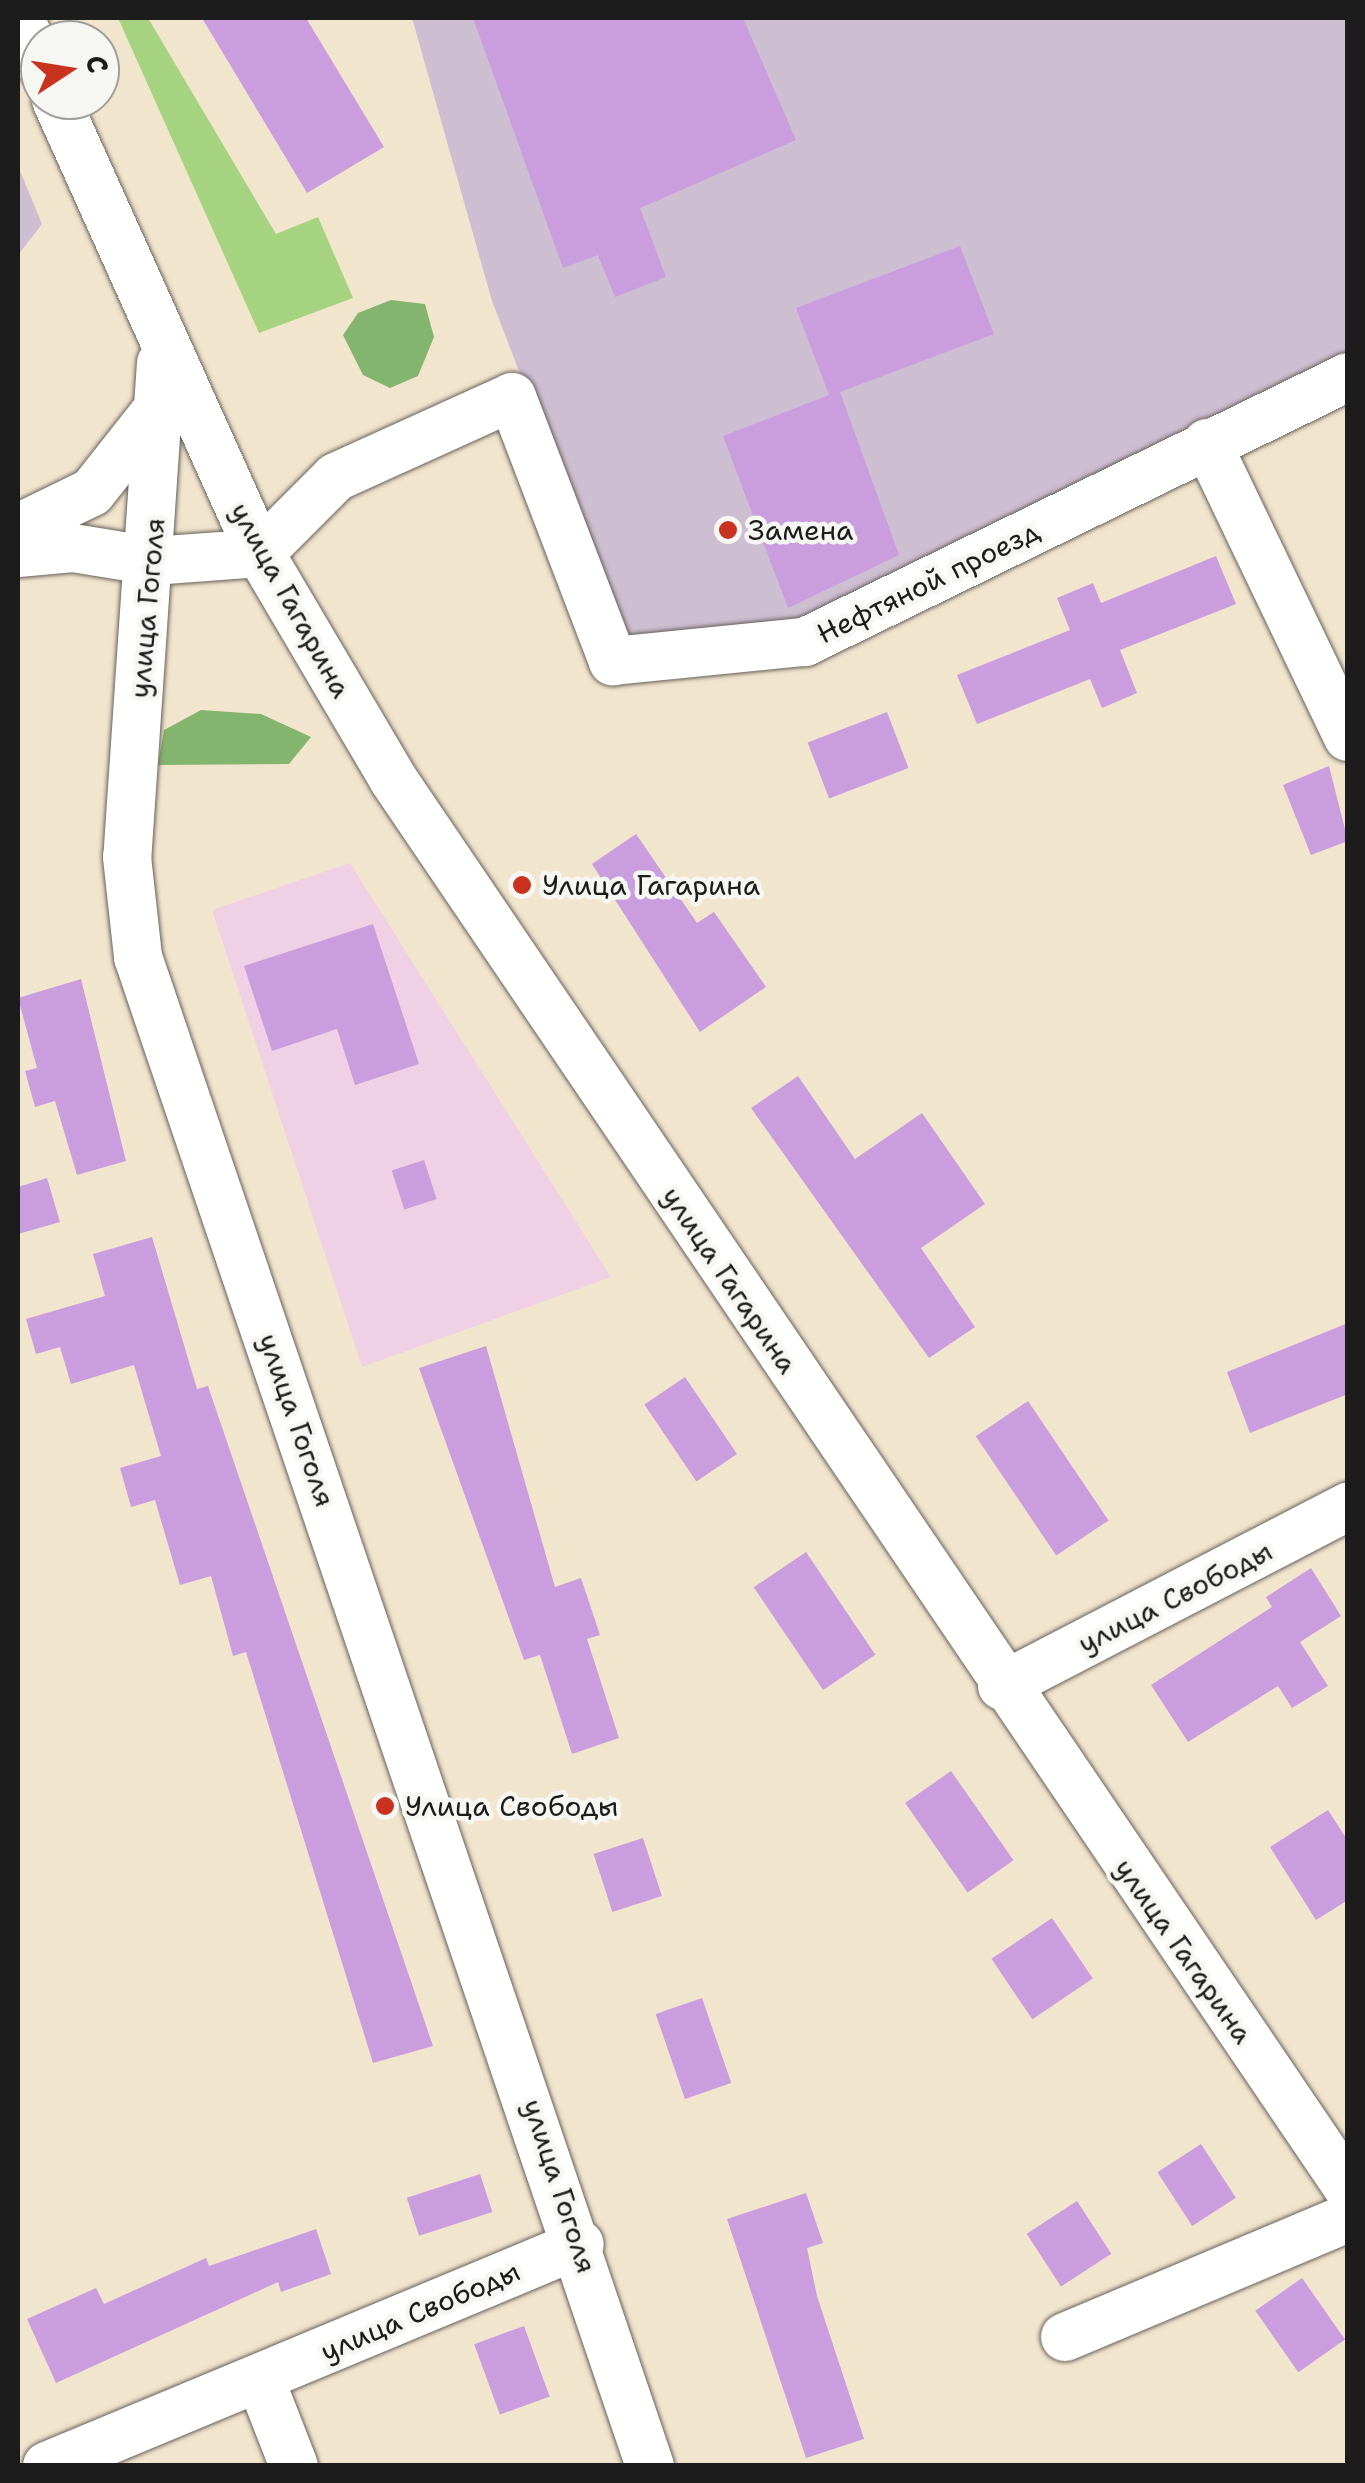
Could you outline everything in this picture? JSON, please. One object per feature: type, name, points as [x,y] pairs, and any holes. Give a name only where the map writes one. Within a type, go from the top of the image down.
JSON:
[{"type":"street","name":"улица Гагарина","points":[[65,120],[160,344],[260,552],[393,779],[1002,1686],[1348,2188]]},
{"type":"street","name":"улица Гоголя","points":[[160,344],[163,402],[127,857],[138,958],[580,2244],[650,2466]]},
{"type":"street","name":"Нефтяной проезд","points":[[260,552],[336,477],[512,397],[613,661],[805,642],[1348,377]]},
{"type":"street","points":[[18,528],[92,492],[163,402]]},
{"type":"street","points":[[1207,444],[1348,737]]},
{"type":"street","points":[[18,553],[73,548],[152,561],[260,552]]},
{"type":"street","name":"улица Свободы","points":[[1002,1686],[1348,1507]]},
{"type":"street","points":[[1065,2337],[1348,2218]]},
{"type":"street","name":"улица Свободы","points":[[47,2466],[580,2244]]},
{"type":"street","points":[[260,2379],[294,2466]]},
{"type":"shaded area","points":[[412,18],[1347,18],[1347,357],[800,627],[625,647],[492,301]]},
{"type":"shaded area","points":[[18,166],[42,224],[18,255]]},
{"type":"shaded area","points":[[350,863],[611,1277],[362,1367],[212,910]]},
{"type":"green space","points":[[148,18],[276,234],[318,217],[353,298],[259,333],[119,20]]},
{"type":"green space","points":[[391,300],[425,304],[434,337],[418,376],[390,388],[363,375],[343,335],[358,313]]},
{"type":"green space","points":[[201,710],[261,714],[311,737],[289,764],[158,765],[164,730]]},
{"type":"building","points":[[202,18],[306,18],[384,147],[307,193]]},
{"type":"building","points":[[473,18],[743,18],[796,140],[640,208],[666,277],[615,297],[598,255],[563,268]]},
{"type":"building","points":[[960,246],[994,334],[840,392],[899,555],[788,608],[723,436],[829,395],[796,308]]},
{"type":"building","points":[[1216,556],[1236,604],[1120,650],[1137,693],[1102,708],[1090,679],[977,724],[957,675],[1070,630],[1057,598],[1093,583],[1101,603]]},
{"type":"building","points":[[887,712],[909,768],[829,798],[808,742]]},
{"type":"building","points":[[1329,766],[1348,841],[1311,855],[1283,785]]},
{"type":"building","points":[[636,834],[697,923],[714,912],[766,987],[700,1032],[592,864]]},
{"type":"building","points":[[373,924],[419,1064],[355,1085],[337,1029],[272,1051],[244,966]]},
{"type":"building","points":[[81,979],[126,1161],[77,1175],[55,1101],[35,1107],[25,1071],[37,1068],[18,998]]},
{"type":"building","points":[[798,1076],[855,1159],[922,1113],[985,1204],[921,1248],[975,1327],[929,1358],[751,1108]]},
{"type":"building","points":[[424,1160],[437,1199],[404,1209],[392,1171]]},
{"type":"building","points":[[47,1178],[60,1222],[18,1234],[18,1187]]},
{"type":"building","points":[[152,1237],[197,1389],[208,1386],[433,2046],[373,2063],[246,1652],[233,1656],[211,1576],[180,1585],[155,1500],[131,1507],[120,1468],[161,1456],[134,1365],[71,1384],[60,1347],[36,1354],[26,1319],[105,1296],[93,1254]]},
{"type":"building","points":[[1348,1323],[1348,1394],[1250,1433],[1227,1372]]},
{"type":"building","points":[[486,1346],[555,1587],[581,1578],[600,1635],[587,1639],[619,1738],[572,1754],[540,1655],[524,1660],[419,1368]]},
{"type":"building","points":[[685,1377],[737,1454],[696,1482],[644,1404]]},
{"type":"building","points":[[1028,1401],[1109,1520],[1056,1556],[976,1436]]},
{"type":"building","points":[[806,1552],[875,1655],[823,1690],[754,1587]]},
{"type":"building","points":[[1311,1568],[1341,1616],[1300,1642],[1328,1686],[1292,1708],[1278,1686],[1188,1742],[1151,1685],[1272,1607],[1266,1597]]},
{"type":"building","points":[[951,1771],[1014,1860],[968,1892],[905,1803]]},
{"type":"building","points":[[1328,1810],[1348,1841],[1348,1900],[1316,1920],[1270,1847]]},
{"type":"building","points":[[643,1838],[662,1896],[612,1912],[594,1854]]},
{"type":"building","points":[[1052,1918],[1093,1979],[1032,2019],[991,1959]]},
{"type":"building","points":[[702,1998],[731,2083],[685,2099],[656,2014]]},
{"type":"building","points":[[1201,2144],[1236,2198],[1192,2226],[1157,2172]]},
{"type":"building","points":[[480,2174],[492,2212],[419,2236],[407,2198]]},
{"type":"building","points":[[806,2193],[823,2243],[807,2248],[817,2296],[864,2439],[806,2458],[727,2219]]},
{"type":"building","points":[[1077,2201],[1111,2254],[1061,2287],[1027,2234]]},
{"type":"building","points":[[316,2229],[331,2274],[281,2292],[278,2282],[56,2383],[27,2319],[96,2288],[104,2304],[206,2258],[209,2266]]},
{"type":"building","points":[[1302,2278],[1345,2339],[1298,2372],[1255,2311]]},
{"type":"building","points":[[524,2326],[550,2396],[500,2415],[474,2344]]},
{"type":"place","name":"Замена","points":[[728,530]]},
{"type":"place","name":"Улица Гагарина","points":[[522,885]]},
{"type":"place","name":"Улица Свободы","points":[[385,1806]]}]
